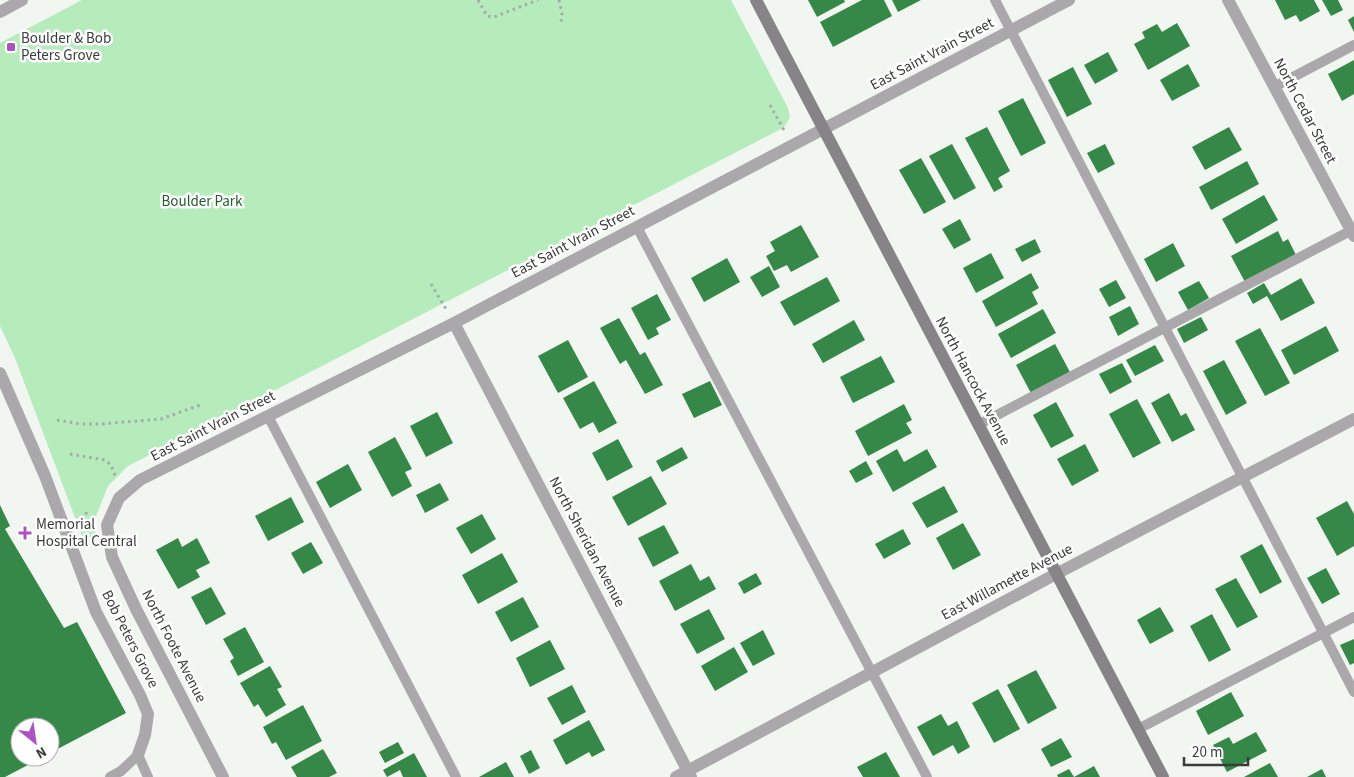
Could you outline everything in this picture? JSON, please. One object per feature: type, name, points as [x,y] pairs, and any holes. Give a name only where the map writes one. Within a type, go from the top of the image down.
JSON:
[{"type":"main road","name":"North Hancock Avenue","points":[[756,0],[1163,777]]},
{"type":"street","points":[[0,12],[22,0]]},
{"type":"street","name":"East Saint Vrain Street","points":[[107,525],[119,498],[140,480],[454,323],[1069,0]]},
{"type":"street","name":"North Cedar Street","points":[[1228,0],[1353,232]]},
{"type":"street","name":"North Sheridan Avenue","points":[[454,323],[690,774]]},
{"type":"street","name":"Bob Peters Grove","points":[[0,373],[45,476],[96,612],[140,695],[148,714],[145,734],[138,755]]},
{"type":"street","name":"East Willamette Avenue","points":[[676,777],[690,774],[872,672],[1354,419]]},
{"type":"street","name":"North Foote Avenue","points":[[107,525],[112,557],[136,609],[223,777]]},
{"type":"lane","points":[[995,0],[1354,692]]},
{"type":"lane","points":[[1274,87],[1354,45]]},
{"type":"lane","points":[[637,227],[927,777]]},
{"type":"lane","points":[[978,426],[1353,232]]},
{"type":"lane","points":[[268,416],[456,777]]},
{"type":"lane","points":[[1138,729],[1354,617]]},
{"type":"lane","points":[[110,777],[121,772],[138,755],[148,777]]},
{"type":"path","points":[[478,0],[487,16],[494,17],[538,0]]},
{"type":"path","points":[[558,0],[562,14],[561,23]]},
{"type":"path","points":[[770,105],[793,145]]},
{"type":"path","points":[[431,284],[454,323]]},
{"type":"path","points":[[57,420],[81,424],[101,424],[160,419],[203,404]]},
{"type":"path","points":[[70,454],[105,460],[111,465],[116,478]]},
{"type":"green space","name":"Boulder Park","points":[[82,0],[731,0],[788,108],[790,118],[783,128],[128,466],[108,486],[95,519],[96,543],[86,547],[15,358],[0,326],[0,43]]},
{"type":"building","points":[[808,0],[844,0],[845,2],[817,17]]},
{"type":"building","points":[[862,0],[884,0],[892,16],[833,47],[820,22]]},
{"type":"building","points":[[892,0],[921,0],[898,12]]},
{"type":"building","points":[[1275,0],[1314,0],[1320,11],[1300,22],[1296,15],[1285,20]]},
{"type":"building","points":[[1322,0],[1338,0],[1343,10],[1331,16]]},
{"type":"building","points":[[1354,16],[1354,32],[1348,20]]},
{"type":"building","points":[[1177,23],[1190,46],[1148,70],[1134,44],[1145,38],[1142,32],[1157,24],[1162,32]]},
{"type":"building","points":[[1108,52],[1118,71],[1095,84],[1084,65]]},
{"type":"building","points":[[1354,60],[1354,94],[1342,101],[1328,74]]},
{"type":"building","points":[[1188,64],[1200,86],[1172,101],[1160,80]]},
{"type":"building","points":[[1073,67],[1092,104],[1067,117],[1048,80]]},
{"type":"building","points":[[1023,98],[1046,143],[1021,156],[998,111]]},
{"type":"building","points":[[987,127],[1010,171],[998,178],[1003,187],[994,192],[965,138]]},
{"type":"building","points":[[1229,127],[1242,150],[1205,170],[1192,147]]},
{"type":"building","points":[[952,144],[976,188],[954,200],[929,156]]},
{"type":"building","points":[[1105,144],[1115,164],[1098,173],[1087,153]]},
{"type":"building","points":[[921,158],[946,202],[924,214],[899,170]]},
{"type":"building","points":[[1247,161],[1259,184],[1211,210],[1199,187]]},
{"type":"building","points":[[1264,195],[1278,220],[1236,244],[1222,219]]},
{"type":"building","points":[[960,219],[971,240],[954,249],[942,229]]},
{"type":"building","points":[[801,225],[819,257],[791,272],[787,265],[774,271],[766,256],[775,251],[770,242]]},
{"type":"building","points":[[1278,231],[1283,242],[1288,239],[1296,255],[1245,282],[1231,256]]},
{"type":"building","points":[[1035,239],[1041,252],[1022,262],[1015,249]]},
{"type":"building","points":[[1173,243],[1185,266],[1156,282],[1144,259]]},
{"type":"building","points":[[991,253],[1004,278],[976,293],[963,268]]},
{"type":"building","points":[[727,258],[740,282],[704,302],[691,278]]},
{"type":"building","points":[[769,266],[780,287],[762,297],[750,277]]},
{"type":"building","points":[[1031,273],[1039,288],[1032,292],[1038,304],[996,327],[982,301]]},
{"type":"building","points":[[827,277],[840,301],[794,326],[780,302]]},
{"type":"building","points":[[1301,278],[1315,303],[1281,321],[1267,296],[1253,304],[1247,293],[1264,283],[1271,295]]},
{"type":"building","points":[[1116,280],[1126,298],[1109,307],[1099,289]]},
{"type":"building","points":[[1199,281],[1209,298],[1188,310],[1178,292]]},
{"type":"building","points":[[657,294],[671,320],[656,328],[659,334],[648,340],[631,308]]},
{"type":"building","points":[[1130,306],[1139,324],[1118,336],[1109,317]]},
{"type":"building","points":[[1043,309],[1056,333],[1011,358],[998,334]]},
{"type":"building","points":[[1201,317],[1208,330],[1184,343],[1177,329]]},
{"type":"building","points":[[619,318],[640,355],[645,352],[663,385],[645,394],[626,360],[620,364],[600,328]]},
{"type":"building","points":[[854,320],[865,340],[823,363],[812,344]]},
{"type":"building","points":[[1326,326],[1339,351],[1294,375],[1281,350]]},
{"type":"building","points":[[1260,328],[1290,383],[1265,396],[1235,341]]},
{"type":"building","points":[[568,340],[588,377],[558,393],[538,356]]},
{"type":"building","points":[[1055,344],[1071,374],[1032,395],[1016,365]]},
{"type":"building","points":[[1155,345],[1164,361],[1135,376],[1126,360]]},
{"type":"building","points":[[881,356],[895,382],[853,403],[840,377]]},
{"type":"building","points":[[1224,360],[1247,403],[1226,415],[1203,371]]},
{"type":"building","points":[[1122,363],[1132,382],[1110,394],[1099,374]]},
{"type":"building","points":[[594,381],[617,423],[599,433],[593,422],[580,429],[563,398]]},
{"type":"building","points":[[710,381],[722,405],[694,418],[682,394]]},
{"type":"building","points":[[1169,393],[1181,416],[1186,413],[1195,430],[1172,442],[1151,403]]},
{"type":"building","points":[[1137,399],[1161,443],[1133,458],[1109,414]]},
{"type":"building","points":[[1056,402],[1074,436],[1051,448],[1033,415]]},
{"type":"building","points":[[904,404],[912,420],[906,423],[912,433],[868,456],[855,431]]},
{"type":"building","points":[[437,412],[453,443],[426,457],[410,426]]},
{"type":"building","points":[[395,437],[412,469],[405,472],[412,486],[392,497],[368,452]]},
{"type":"building","points":[[618,439],[633,467],[607,481],[592,453]]},
{"type":"building","points":[[1085,444],[1099,471],[1072,486],[1057,459]]},
{"type":"building","points":[[682,447],[688,458],[662,472],[656,461]]},
{"type":"building","points":[[897,449],[904,462],[927,449],[937,467],[893,492],[876,461]]},
{"type":"building","points":[[866,461],[873,474],[856,483],[849,471]]},
{"type":"building","points":[[348,464],[362,490],[330,508],[316,482]]},
{"type":"building","points":[[651,476],[667,504],[628,526],[612,497]]},
{"type":"building","points":[[440,483],[449,500],[425,513],[416,495]]},
{"type":"building","points":[[944,486],[958,512],[927,528],[912,503]]},
{"type":"building","points":[[291,497],[304,522],[268,541],[255,516]]},
{"type":"building","points":[[1347,501],[1354,514],[1354,546],[1337,556],[1316,518]]},
{"type":"building","points":[[0,505],[10,526],[5,529],[64,628],[77,622],[126,713],[60,748],[60,717],[10,717],[10,767],[24,767],[5,777],[0,777]]},
{"type":"building","points":[[482,514],[496,539],[471,554],[456,528]]},
{"type":"building","points":[[963,523],[981,555],[953,570],[936,538]]},
{"type":"building","points":[[664,525],[679,553],[653,567],[638,538]]},
{"type":"building","points":[[903,529],[911,544],[884,559],[875,544]]},
{"type":"building","points":[[178,538],[182,547],[197,538],[210,563],[196,570],[200,577],[178,589],[156,550]]},
{"type":"building","points":[[311,542],[323,563],[303,574],[291,553]]},
{"type":"building","points":[[1262,544],[1282,582],[1260,594],[1240,556]]},
{"type":"building","points":[[502,553],[518,582],[478,604],[462,575]]},
{"type":"building","points":[[691,564],[700,581],[709,576],[716,589],[675,611],[659,581]]},
{"type":"building","points":[[1326,568],[1340,594],[1322,604],[1307,578]]},
{"type":"building","points":[[756,573],[762,584],[744,594],[738,583]]},
{"type":"building","points":[[1236,578],[1258,617],[1237,628],[1215,589]]},
{"type":"building","points":[[211,587],[226,614],[206,625],[191,597]]},
{"type":"building","points":[[523,597],[539,627],[511,642],[495,612]]},
{"type":"building","points":[[1160,607],[1174,631],[1150,644],[1137,620]]},
{"type":"building","points":[[709,609],[725,639],[697,654],[680,624]]},
{"type":"building","points":[[1212,614],[1231,650],[1209,662],[1190,626]]},
{"type":"building","points":[[245,627],[264,662],[238,676],[230,661],[234,658],[223,639]]},
{"type":"building","points":[[763,630],[775,654],[753,666],[740,643]]},
{"type":"building","points":[[1354,639],[1354,663],[1350,665],[1340,645]]},
{"type":"building","points":[[550,640],[565,669],[530,687],[516,658]]},
{"type":"building","points":[[734,647],[748,672],[715,691],[701,666]]},
{"type":"building","points":[[270,666],[282,687],[277,689],[286,705],[266,717],[258,704],[254,707],[240,683]]},
{"type":"building","points":[[1036,670],[1057,708],[1028,724],[1007,685]]},
{"type":"building","points":[[572,685],[586,712],[562,725],[547,698]]},
{"type":"building","points":[[998,689],[1020,729],[994,743],[972,703]]},
{"type":"building","points":[[1231,692],[1244,716],[1208,735],[1196,711]]},
{"type":"building","points":[[303,705],[322,741],[286,760],[276,742],[272,744],[263,727]]},
{"type":"building","points":[[941,714],[948,726],[957,721],[970,747],[958,754],[953,745],[933,756],[917,727]]},
{"type":"building","points":[[589,720],[605,750],[592,757],[589,752],[566,765],[553,740]]},
{"type":"building","points":[[1256,732],[1267,751],[1227,772],[1213,745],[1229,737],[1233,744]]},
{"type":"building","points":[[1061,738],[1072,757],[1051,767],[1041,749]]},
{"type":"building","points":[[398,742],[404,753],[385,763],[379,752]]},
{"type":"building","points":[[323,749],[337,773],[329,777],[297,777],[291,767]]},
{"type":"building","points":[[531,750],[540,768],[529,774],[520,756]]},
{"type":"building","points":[[886,752],[900,777],[863,777],[857,767]]},
{"type":"building","points":[[414,753],[427,777],[403,777],[400,770],[387,777],[383,770]]},
{"type":"building","points":[[506,762],[514,777],[479,777]]},
{"type":"building","points":[[1270,763],[1278,777],[1244,777]]},
{"type":"building","points":[[1094,766],[1100,777],[1074,777]]},
{"type":"building","points":[[1069,769],[1074,777],[1058,777],[1057,775]]},
{"type":"building","points":[[1322,769],[1326,777],[1307,777]]},
{"type":"place","name":"Boulder & Bob Peters Grove","points":[[11,47]]},
{"type":"place","name":"Memorial Hospital Central","points":[[25,533]]}]
